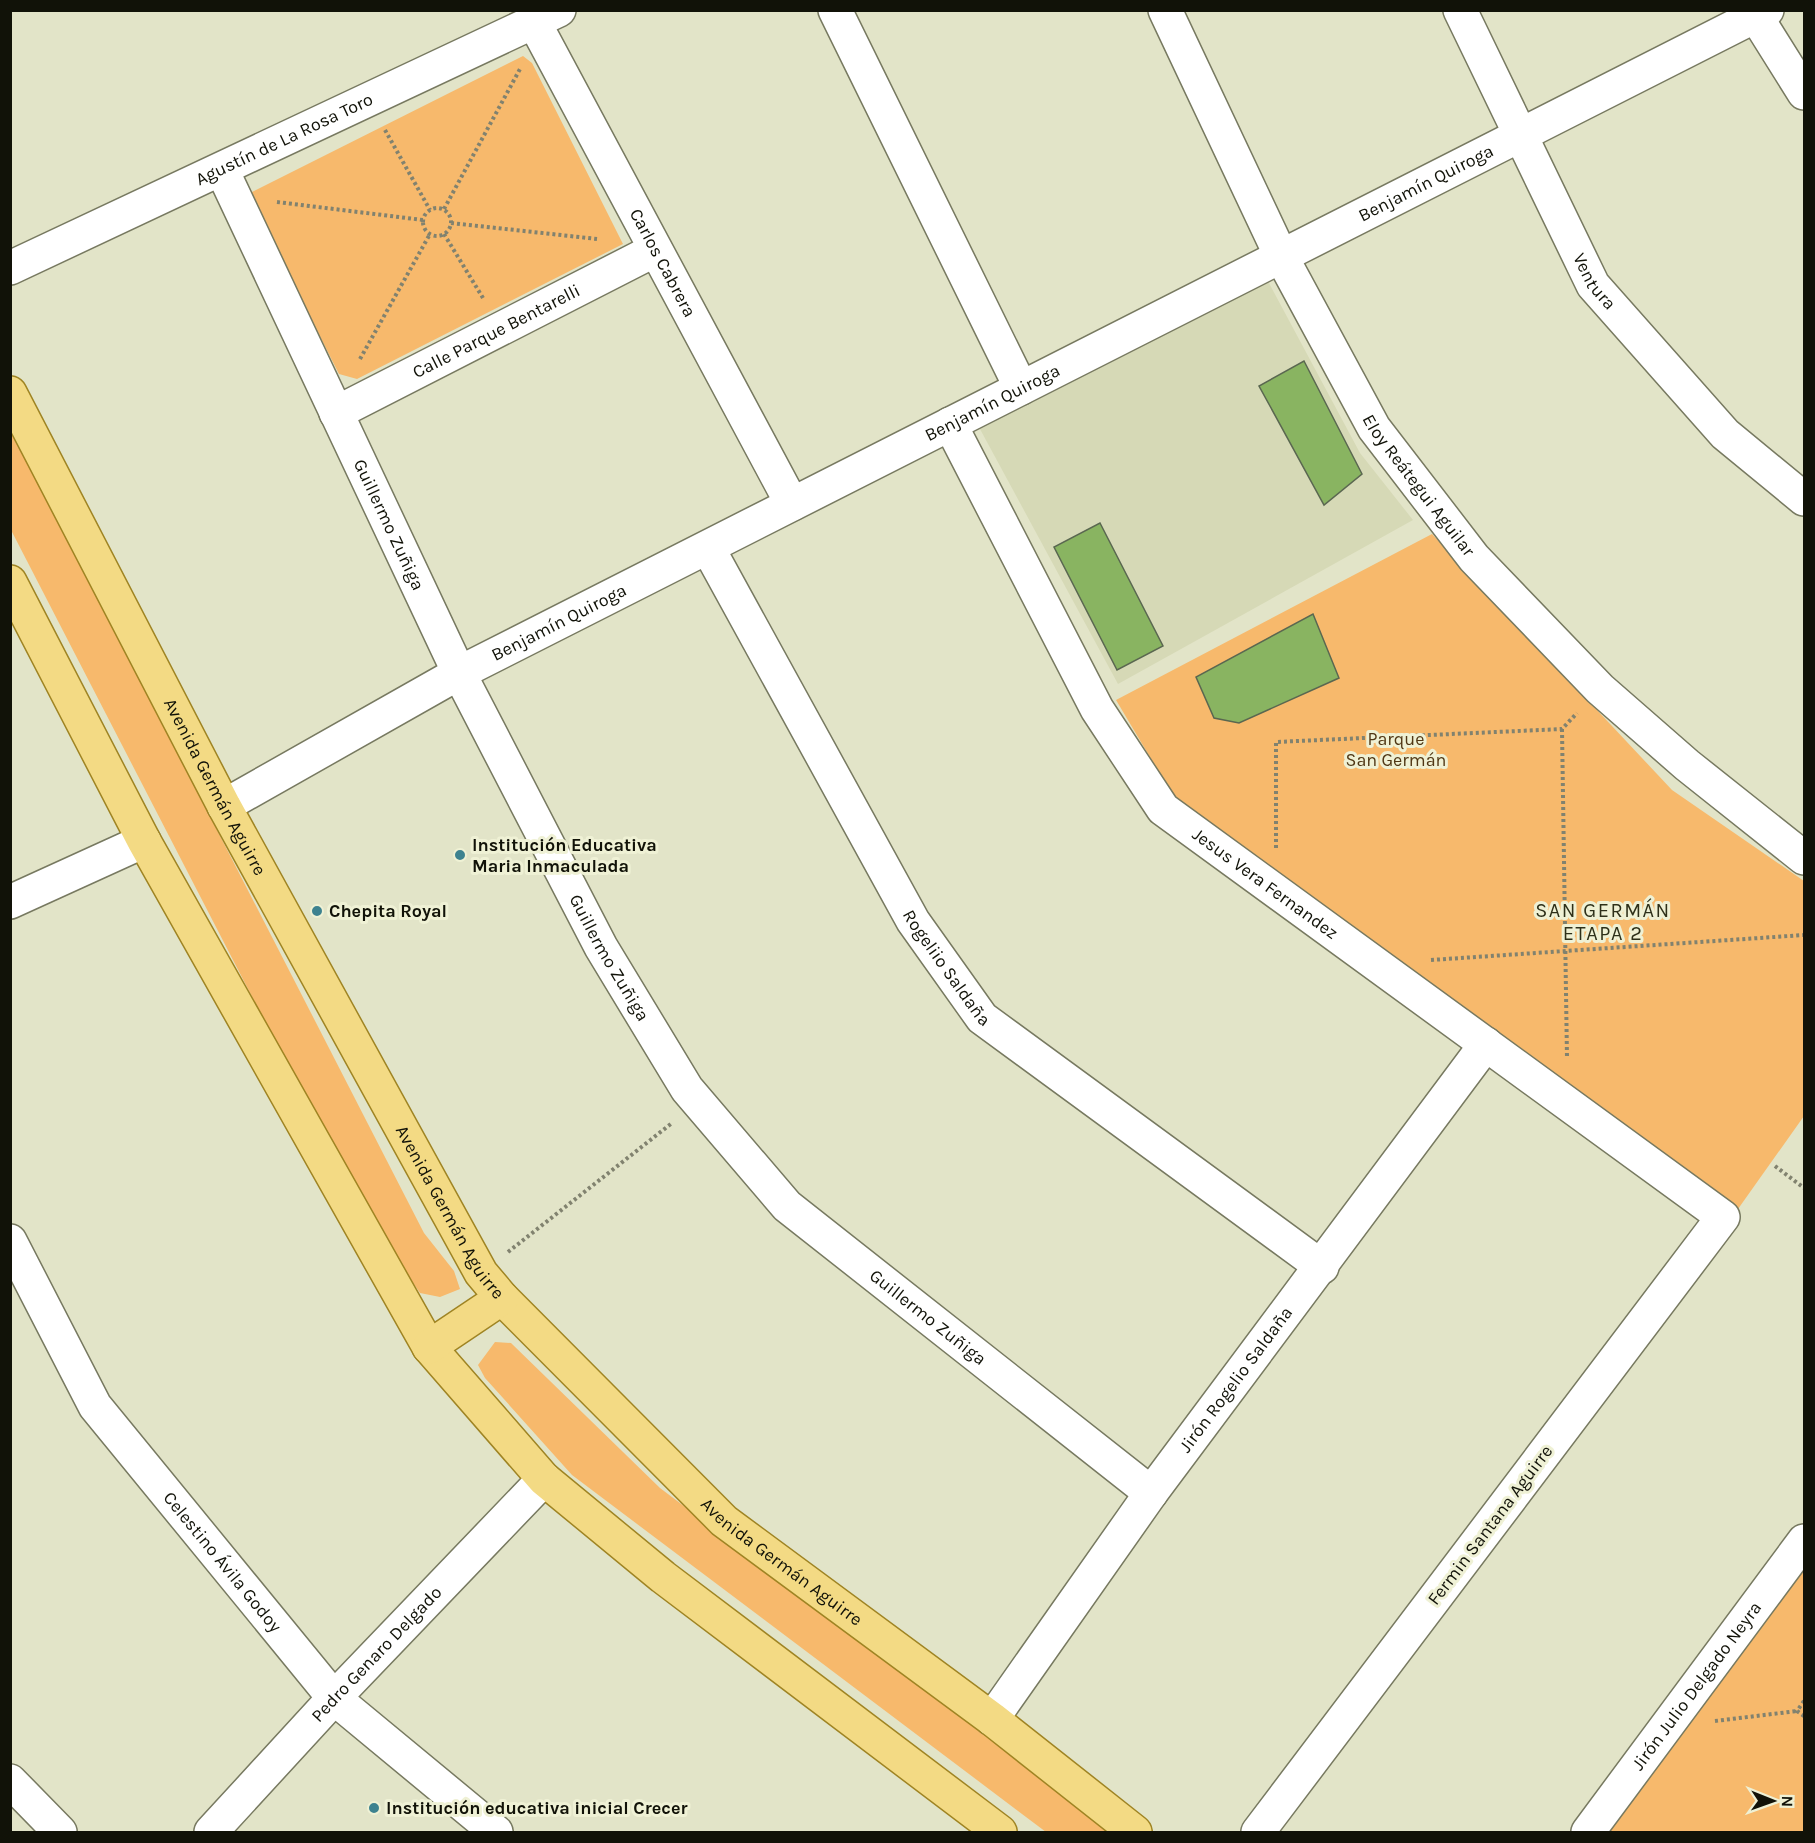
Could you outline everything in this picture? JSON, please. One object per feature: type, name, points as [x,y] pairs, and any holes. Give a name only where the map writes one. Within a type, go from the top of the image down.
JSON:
[{"type":"main road","name":"Avenida Germán Aguirre","points":[[10,393],[224,806],[482,1273],[502,1298],[724,1521],[992,1719],[1135,1833]]},
{"type":"main road","points":[[10,582],[144,841],[429,1347],[544,1479],[663,1577],[1000,1833]]},
{"type":"main road","points":[[429,1347],[502,1298]]},
{"type":"street","points":[[835,10],[1022,388]]},
{"type":"street","name":"Eloy Reátegui Aguilar","points":[[1164,10],[1281,256],[1374,428],[1474,558],[1600,689],[1687,765],[1804,858]]},
{"type":"street","name":"Ventura","points":[[1460,10],[1593,285],[1725,435],[1804,499]]},
{"type":"street","points":[[1758,13],[1804,93]]},
{"type":"street","name":"Benjamín Quiroga","points":[[224,806],[459,673],[1758,13]]},
{"type":"street","name":"Agustín de La Rosa Toro","points":[[10,268],[547,16]]},
{"type":"street","name":"Carlos Cabrera","points":[[547,16],[655,250],[792,504]]},
{"type":"street","name":"Guillermo Zuñiga","points":[[222,170],[459,673],[601,947],[687,1089],[787,1206],[1151,1493]]},
{"type":"street","name":"Calle Parque Bentarelli","points":[[336,413],[655,250]]},
{"type":"street","name":"Jesus Vera Fernandez","points":[[950,424],[1097,709],[1163,809],[1723,1217]]},
{"type":"street","name":"Rogeliio Saldaña","points":[[708,548],[913,921],[982,1018],[1322,1267]]},
{"type":"street","points":[[10,902],[144,841]]},
{"type":"street","name":"Jirón Rogelio Saldaña","points":[[992,1719],[1151,1493],[1322,1267],[1486,1044]]},
{"type":"street","name":"Fermin Santana Aguirre","points":[[1258,1833],[1723,1217]]},
{"type":"street","name":"Celestino Ávila Godoy","points":[[10,1241],[95,1406],[334,1698],[496,1833]]},
{"type":"street","name":"Pedro Genaro Delgado","points":[[211,1833],[334,1698],[544,1479]]},
{"type":"street","name":"Jirón Julio Delgado Neyra","points":[[1588,1833],[1804,1540]]},
{"type":"street","points":[[10,1781],[60,1833]]},
{"type":"path","points":[[444,209],[547,16]]},
{"type":"path","points":[[368,101],[430,210]]},
{"type":"path","points":[[267,201],[423,220]]},
{"type":"path","points":[[444,209],[450,216],[451,223],[444,234],[439,236],[430,234],[424,228],[423,220],[430,210],[444,209]]},
{"type":"path","points":[[451,223],[604,240]]},
{"type":"path","points":[[358,362],[430,234]]},
{"type":"path","points":[[444,234],[487,305],[497,331]]},
{"type":"path","points":[[1276,890],[1276,742],[1562,729],[1600,689]]},
{"type":"path","points":[[1562,729],[1564,951],[1569,1104]]},
{"type":"path","points":[[1376,963],[1804,935]]},
{"type":"path","points":[[482,1273],[698,1102]]},
{"type":"path","points":[[1775,1166],[1804,1188]]},
{"type":"path","points":[[1797,1711],[1804,1701]]},
{"type":"path","points":[[1665,1727],[1797,1711],[1804,1716]]},
{"type":"shaded area","points":[[1263,272],[1360,453],[1413,520],[1118,684],[974,418]]},
{"type":"green space","points":[[523,56],[532,63],[623,244],[357,379],[339,374],[248,194]]},
{"type":"green space","points":[[10,427],[424,1233],[454,1271],[460,1289],[440,1297],[420,1293],[360,1206],[11,530]]},
{"type":"green space","name":"Parque San Germán","points":[[1432,534],[1672,790],[1804,881],[1804,1116],[1738,1209],[1179,806],[1116,700]]},
{"type":"green space","points":[[495,1342],[511,1343],[660,1488],[1116,1832],[1046,1832],[572,1475],[485,1378],[478,1365]]},
{"type":"green space","points":[[1804,1570],[1804,1832],[1603,1832]]},
{"type":"building","points":[[1304,361],[1362,474],[1324,505],[1259,386]]},
{"type":"building","points":[[1100,523],[1163,646],[1117,670],[1054,547]]},
{"type":"building","points":[[1313,614],[1339,678],[1239,723],[1214,718],[1196,677]]},
{"type":"place","name":"Institución Educativa Maria Inmaculada","points":[[460,855]]},
{"type":"place","name":"Chepita Royal","points":[[317,911]]},
{"type":"place","name":"Institución educativa inicial Crecer","points":[[374,1808]]},
{"type":"district","name":"SAN GERMÁN ETAPA 2","points":[[1603,922]]}]
